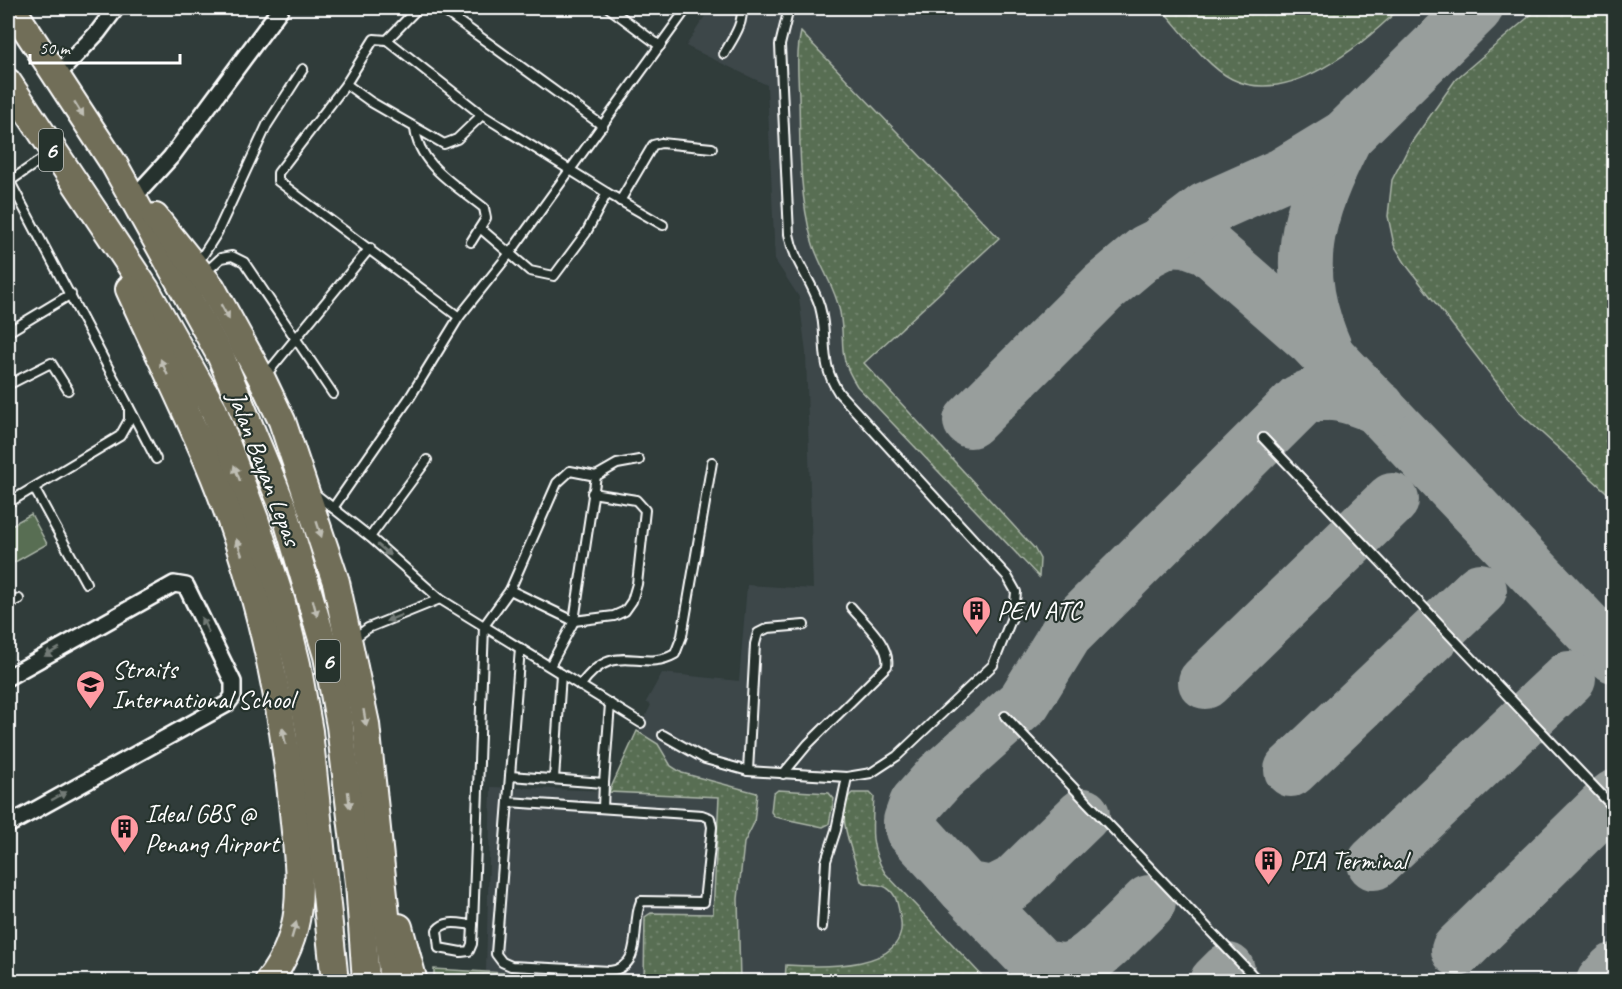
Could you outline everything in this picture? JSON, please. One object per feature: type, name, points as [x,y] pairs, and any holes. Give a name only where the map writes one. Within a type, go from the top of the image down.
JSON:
[{"type":"highway","name":"Jalan Bayan Lepas","points":[[12,8],[114,164],[221,357],[284,509],[327,656],[340,726],[359,884],[366,981]]},
{"type":"highway","name":"Jalan Bayan Lepas","points":[[8,82],[52,152],[146,289],[213,408],[255,519],[282,603],[297,664],[309,731],[335,981]]},
{"type":"highway","points":[[114,164],[212,288],[262,379],[282,421],[305,487],[336,582],[366,724],[393,981]]},
{"type":"highway","points":[[96,216],[214,476],[258,608],[287,752],[300,907],[282,964],[268,981]]},
{"type":"highway","points":[[383,869],[414,981]]},
{"type":"street","points":[[57,75],[116,8]]},
{"type":"street","points":[[137,194],[171,157],[281,8]]},
{"type":"street","points":[[8,677],[174,584],[186,586],[233,682],[233,696],[226,704],[8,825]]},
{"type":"lane","points":[[387,40],[418,8]]},
{"type":"lane","points":[[440,8],[603,126]]},
{"type":"lane","points":[[609,8],[660,46]]},
{"type":"lane","points":[[333,508],[410,397],[459,317],[510,253],[687,8]]},
{"type":"lane","points":[[724,54],[741,22],[741,8]]},
{"type":"lane","points":[[663,735],[705,759],[748,771],[847,777],[871,773],[897,756],[993,665],[1014,612],[1016,592],[1008,576],[839,393],[829,377],[819,304],[792,252],[789,234],[780,45],[789,8]]},
{"type":"lane","points":[[459,317],[278,180],[278,174],[346,84],[374,39],[387,40],[482,115],[620,201],[663,225]]},
{"type":"lane","points":[[199,271],[267,124],[303,69]]},
{"type":"lane","points":[[346,84],[444,144],[457,139],[482,115]]},
{"type":"lane","points":[[415,128],[420,152],[430,164],[484,208],[486,218],[471,242]]},
{"type":"lane","points":[[620,201],[653,145],[661,143],[712,148]]},
{"type":"lane","points":[[52,152],[9,180],[156,459]]},
{"type":"lane","points":[[480,228],[530,271],[554,276],[586,233],[607,192]]},
{"type":"lane","points":[[262,379],[370,248]]},
{"type":"lane","points":[[199,271],[221,258],[232,256],[244,262],[333,394]]},
{"type":"lane","points":[[8,332],[71,294]]},
{"type":"lane","points":[[8,385],[51,363],[68,390]]},
{"type":"lane","points":[[8,503],[120,436],[129,420],[129,407]]},
{"type":"lane","points":[[1263,438],[1614,808]]},
{"type":"lane","points":[[370,537],[428,460]]},
{"type":"lane","points":[[473,925],[448,923],[441,925],[438,930],[439,948],[461,952],[469,951],[472,944],[473,925],[484,626],[510,590],[557,483],[570,471],[596,476],[617,464],[639,460]]},
{"type":"lane","points":[[580,686],[607,662],[618,658],[658,660],[675,654],[682,636],[712,462]]},
{"type":"lane","points":[[550,666],[574,621],[596,476]]},
{"type":"lane","points":[[305,487],[370,537],[440,599],[641,723]]},
{"type":"lane","points":[[34,489],[86,583]]},
{"type":"lane","points":[[510,590],[574,621],[614,615],[625,611],[632,602],[637,584],[645,510],[636,500],[592,493]]},
{"type":"lane","points":[[8,604],[19,599]]},
{"type":"lane","points":[[350,641],[368,628],[440,599]]},
{"type":"lane","points":[[783,774],[808,744],[887,666],[889,657],[884,647],[851,607]]},
{"type":"lane","points":[[748,771],[755,644],[758,633],[768,628],[804,624]]},
{"type":"lane","points":[[508,802],[702,815],[710,818],[704,902],[641,901],[637,909],[634,947],[629,962],[622,969],[610,971],[511,966],[502,962],[496,954],[520,648]]},
{"type":"lane","points":[[554,779],[561,674]]},
{"type":"lane","points":[[603,808],[610,704]]},
{"type":"lane","points":[[1005,716],[1259,981]]},
{"type":"lane","points":[[510,776],[604,783]]},
{"type":"lane","points":[[822,927],[826,861],[836,830],[847,777]]},
{"type":"shaded area","points":[[710,8],[1614,8],[1614,981],[434,982],[434,969],[486,971],[491,787],[609,791],[651,705],[646,702],[662,673],[739,681],[747,585],[813,589],[806,353],[799,297],[775,260],[767,85],[686,46]]},
{"type":"green space","points":[[1161,8],[1400,8],[1366,39],[1323,68],[1300,79],[1277,85],[1254,86],[1232,79],[1213,66]]},
{"type":"green space","points":[[1539,8],[1614,8],[1614,499],[1520,413],[1407,266],[1394,245],[1388,216],[1392,180],[1411,143],[1456,79]]},
{"type":"green space","points":[[801,32],[999,238],[864,363],[1034,548],[1040,559],[1039,577],[857,386],[850,375],[844,357],[838,303],[815,250],[805,205],[801,169],[798,72]]},
{"type":"green space","points":[[31,514],[47,544],[8,566],[8,527]]},
{"type":"green space","points":[[637,731],[658,744],[671,766],[682,773],[757,793],[754,823],[744,843],[738,899],[740,981],[644,981],[645,917],[651,913],[713,914],[719,797],[609,792]]},
{"type":"green space","points":[[778,790],[829,793],[834,799],[829,824],[823,827],[775,817],[771,812],[773,794]]},
{"type":"green space","points":[[852,793],[870,793],[874,797],[872,827],[874,846],[885,873],[987,981],[785,981],[786,965],[820,966],[860,962],[878,957],[892,948],[900,934],[900,916],[893,894],[884,886],[861,881],[845,823],[846,801]]},
{"type":"green space","points":[[434,969],[644,981],[434,981]]},
{"type":"taxiway","points":[[970,421],[1103,288],[1147,251],[1159,245],[1206,209],[1282,175],[1346,136],[1476,8]]},
{"type":"taxiway","points":[[1327,353],[1315,323],[1308,294],[1307,243],[1312,217],[1321,192],[1346,136]]},
{"type":"taxiway","points":[[1166,239],[1186,240],[1208,248],[1313,340],[1614,656]]},
{"type":"taxiway","points":[[965,888],[912,830],[910,821],[916,804],[940,777],[1024,702],[1066,634],[1300,401],[1319,394],[1329,394],[1350,397],[1379,408]]},
{"type":"taxiway","points":[[1205,682],[1392,500]]},
{"type":"taxiway","points":[[1291,770],[1480,590]]},
{"type":"taxiway","points":[[1374,863],[1569,678]]},
{"type":"taxiway","points":[[1458,950],[1614,797]]},
{"type":"taxiway","points":[[1083,815],[1013,883],[993,893],[965,888],[1040,966],[1058,969],[1069,969],[1088,959],[1149,902]]},
{"type":"taxiway","points":[[1216,982],[1228,970]]},
{"type":"taxiway","points":[[1603,982],[1614,970]]},
{"type":"place","name":"PEN ATC","points":[[976,636]]},
{"type":"place","name":"Straits International School","points":[[91,710]]},
{"type":"place","name":"Ideal GBS @ Penang Airport","points":[[124,854]]},
{"type":"place","name":"PIA Terminal","points":[[1269,886]]}]
